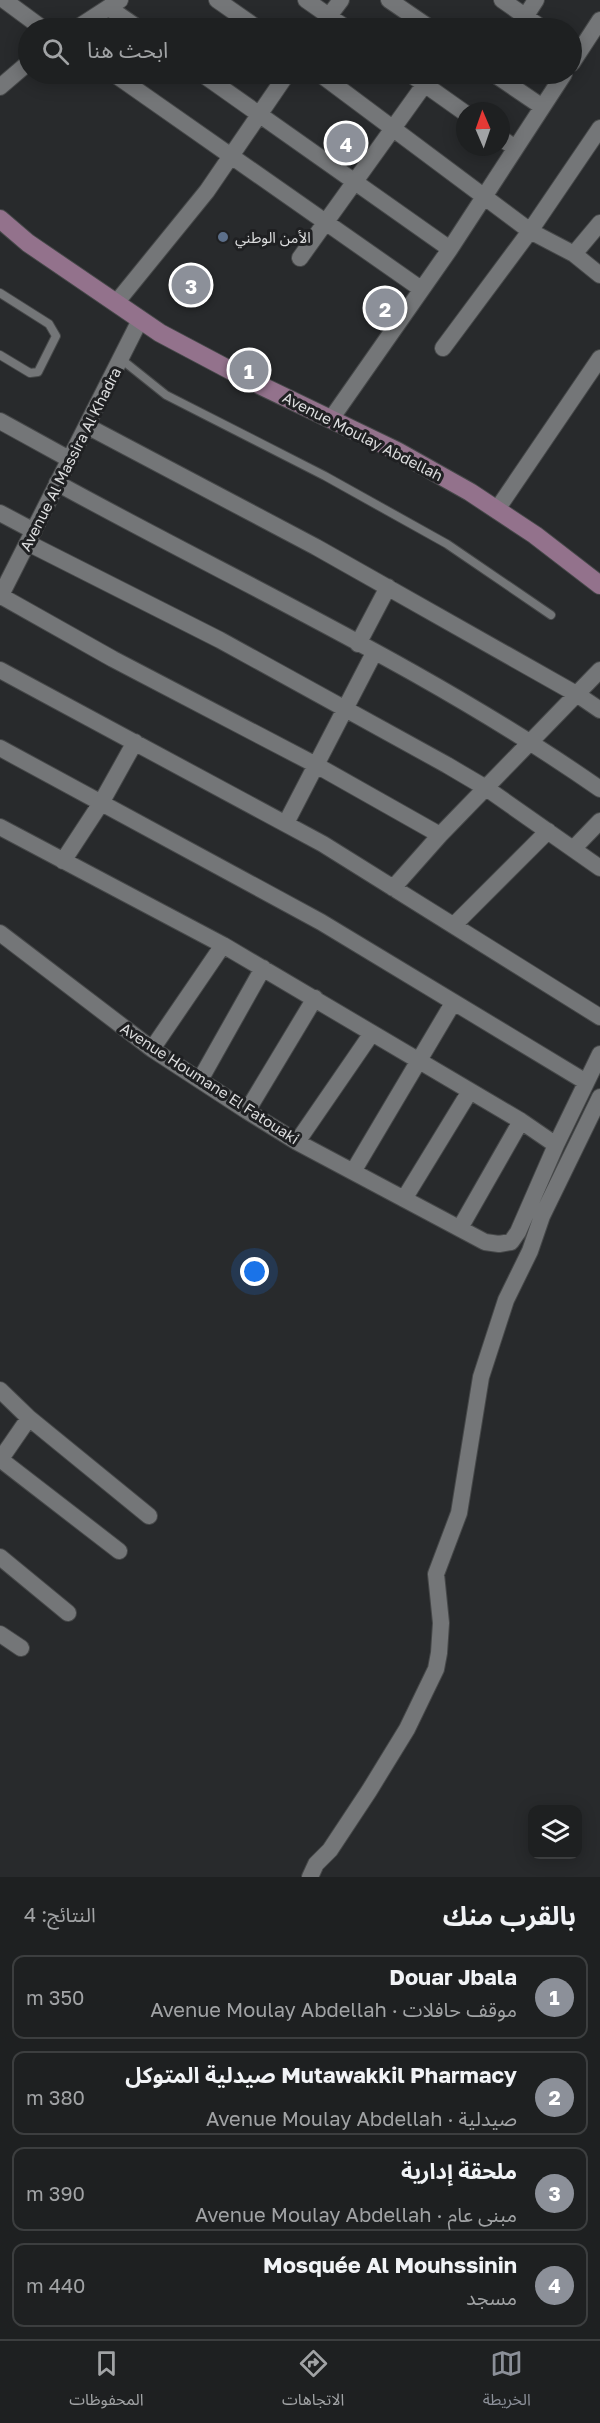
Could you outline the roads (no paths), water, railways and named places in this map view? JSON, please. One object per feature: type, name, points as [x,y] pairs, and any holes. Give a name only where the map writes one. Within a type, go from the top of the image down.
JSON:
[{"type":"street","points":[[4,0],[28,18]]},
{"type":"street","points":[[217,0],[243,18]]},
{"type":"street","points":[[306,0],[321,18]]},
{"type":"street","points":[[327,18],[341,0]]},
{"type":"street","points":[[389,0],[415,18]]},
{"type":"street","points":[[502,0],[525,17],[536,0]]},
{"type":"street","points":[[92,18],[115,2],[129,18]]},
{"type":"street","points":[[582,44],[600,20]]},
{"type":"street","points":[[0,87],[18,72]]},
{"type":"street","points":[[128,84],[421,289]]},
{"type":"street","points":[[216,84],[450,249]]},
{"type":"street","points":[[116,303],[207,191],[280,84]]},
{"type":"street","points":[[333,84],[530,231],[574,254],[600,275]]},
{"type":"street","points":[[300,258],[426,84]]},
{"type":"street","points":[[434,84],[456,104]]},
{"type":"street","points":[[509,84],[541,106]]},
{"type":"street","points":[[510,141],[557,84]]},
{"type":"street","points":[[443,348],[530,231],[600,128]]},
{"type":"street","points":[[331,419],[450,249],[484,196],[502,156]]},
{"type":"street","name":"Avenue Moulay Abdellah","points":[[0,219],[28,243],[140,320],[199,354],[397,451],[498,508],[600,585]]},
{"type":"street","points":[[574,254],[600,223]]},
{"type":"street","name":"Avenue Al Massira Al Khadra","points":[[0,596],[140,320]]},
{"type":"street","points":[[498,508],[600,358]]},
{"type":"street","points":[[0,421],[69,459]]},
{"type":"street","points":[[87,426],[388,587],[578,695],[600,710]]},
{"type":"street","points":[[57,483],[201,557],[448,693],[532,742],[600,789]]},
{"type":"street","points":[[0,513],[31,537],[345,708],[486,788],[600,868]]},
{"type":"street","points":[[358,644],[388,587]]},
{"type":"street","points":[[0,596],[113,659],[316,765],[440,835]]},
{"type":"street","points":[[286,823],[374,652]]},
{"type":"street","points":[[0,670],[286,823],[455,924],[542,982],[600,1017]]},
{"type":"street","points":[[393,888],[440,835],[600,670]]},
{"type":"street","points":[[63,861],[101,803],[135,742]]},
{"type":"street","points":[[0,748],[321,922],[586,1082]]},
{"type":"street","points":[[573,849],[600,821]]},
{"type":"street","points":[[0,827],[223,945],[470,1090],[556,1145],[600,1054]]},
{"type":"street","points":[[455,924],[548,831]]},
{"type":"street","name":"Avenue Houmane El Fatouaki","points":[[0,933],[152,1049],[247,1112],[297,1142],[354,1170],[485,1242],[499,1244],[513,1240],[556,1145]]},
{"type":"street","points":[[152,1049],[223,945]]},
{"type":"street","points":[[200,1080],[263,968]]},
{"type":"street","points":[[247,1112],[315,998]]},
{"type":"street","points":[[354,1170],[453,1003]]},
{"type":"street","points":[[297,1142],[372,1033]]},
{"type":"street","points":[[404,1199],[470,1090]]},
{"type":"street","points":[[310,1877],[316,1864],[330,1850],[369,1791],[406,1729],[436,1669],[440,1653],[441,1623],[436,1574],[459,1514],[482,1377],[506,1300],[530,1251],[542,1216],[600,1097]]},
{"type":"street","points":[[460,1228],[521,1121]]},
{"type":"street","points":[[0,1390],[29,1418],[149,1515]]},
{"type":"street","points":[[29,1418],[0,1460],[119,1551]]},
{"type":"street","points":[[0,1557],[68,1613]]},
{"type":"street","points":[[0,1634],[21,1648]]},
{"type":"lane","points":[[0,294],[49,324],[56,336],[38,372],[30,373],[0,355]]},
{"type":"lane","points":[[121,359],[166,395],[325,476],[447,544],[551,615]]},
{"type":"place","name":"Mosquée Al Mouhssinin","points":[[346,143]]},
{"type":"place","name":"الأمن الوطني","points":[[223,237]]},
{"type":"place","name":"ملحقة إدارية","points":[[191,285]]},
{"type":"place","name":"Mutawakkil Pharmacy صيدلية المتوكل","points":[[385,308]]},
{"type":"place","name":"Douar Jbala","points":[[249,370]]}]
